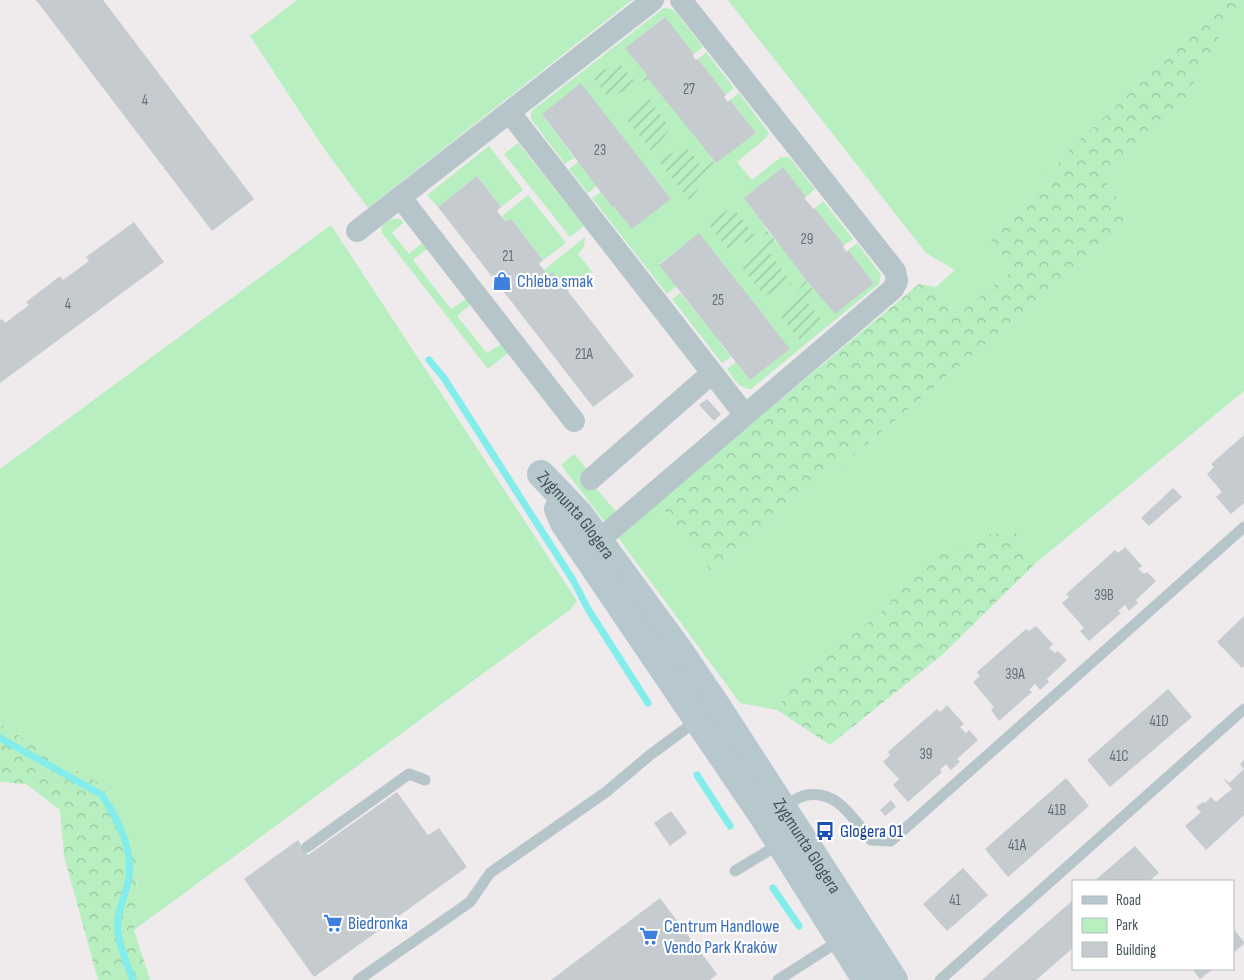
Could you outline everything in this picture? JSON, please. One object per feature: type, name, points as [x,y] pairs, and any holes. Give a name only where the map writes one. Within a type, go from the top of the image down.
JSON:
[{"type":"street","points":[[357,231],[653,0]]},
{"type":"street","points":[[599,540],[896,285],[897,276],[895,271],[681,0]]},
{"type":"street","points":[[510,113],[745,415]]},
{"type":"street","points":[[401,198],[574,422]]},
{"type":"street","points":[[591,479],[712,373]]},
{"type":"street","name":"Zygmunta Glogera","points":[[707,713],[564,523],[541,474],[580,515],[599,540],[707,713],[850,934],[894,980]]},
{"type":"street","name":"Zygmunta Glogera","points":[[850,934],[866,980]]},
{"type":"lane","points":[[773,813],[806,795],[825,794],[842,804],[870,840],[891,841],[1244,528]]},
{"type":"lane","points":[[940,980],[1244,709]]},
{"type":"lane","points":[[358,980],[470,902],[490,873],[606,792],[707,713]]},
{"type":"lane","points":[[307,847],[409,774],[425,780]]},
{"type":"lane","points":[[735,871],[789,838]]},
{"type":"lane","points":[[778,980],[850,934]]},
{"type":"green space","points":[[297,0],[632,0],[368,208],[325,150],[250,36]]},
{"type":"green space","points":[[728,0],[1229,0],[1070,149],[991,241],[1013,270],[957,315],[936,287],[955,270],[926,253]]},
{"type":"green space","points":[[1229,0],[1244,0],[1244,4],[1227,22],[1182,104],[1102,178],[1133,219],[713,574],[658,502],[919,284],[936,287],[957,315],[1013,270],[991,241],[1070,149]]},
{"type":"green space","points":[[1244,4],[1244,391],[1037,562],[1016,533],[911,569],[887,607],[789,687],[777,710],[740,703],[617,536],[658,502],[713,574],[1133,219],[1102,178],[1182,104],[1227,22]]},
{"type":"green space","points":[[664,8],[675,11],[703,47],[694,54],[664,17],[626,48],[646,76],[636,83],[592,76],[609,97],[649,79],[656,88],[624,116],[659,90],[714,161],[703,168],[690,201],[716,163],[755,133],[730,100],[739,93],[769,133],[766,138],[737,162],[752,180],[781,157],[789,157],[815,189],[806,197],[783,168],[744,198],[765,226],[728,249],[769,233],[772,236],[742,267],[777,241],[806,280],[779,315],[816,290],[874,283],[848,250],[857,243],[881,275],[879,284],[751,389],[740,385],[727,369],[736,362],[750,380],[790,349],[699,234],[659,264],[677,286],[667,294],[592,198],[601,192],[632,229],[671,199],[581,84],[542,114],[574,158],[565,164],[531,119],[531,112],[533,110]]},
{"type":"green space","points":[[706,52],[734,88],[726,95],[698,59]]},
{"type":"green space","points":[[619,63],[636,83],[646,76],[649,79],[609,98],[592,76]]},
{"type":"green space","points":[[656,88],[658,91],[649,99],[670,128],[653,153],[624,116]]},
{"type":"green space","points":[[518,143],[584,226],[570,237],[504,154]]},
{"type":"green space","points":[[489,146],[523,190],[501,207],[477,176],[438,207],[427,195]]},
{"type":"green space","points":[[686,146],[703,168],[714,161],[716,163],[690,201],[658,160]]},
{"type":"green space","points":[[579,161],[598,185],[588,193],[569,169]]},
{"type":"green space","points":[[528,195],[566,243],[543,260],[511,219],[506,222],[502,216]]},
{"type":"green space","points":[[823,201],[853,239],[844,245],[815,208]]},
{"type":"green space","points":[[733,208],[754,234],[764,226],[769,233],[728,249],[706,221]]},
{"type":"green space","points":[[391,219],[400,219],[404,222],[392,233],[409,254],[422,243],[427,249],[413,260],[451,309],[466,299],[470,305],[457,316],[487,353],[501,344],[508,353],[488,369],[382,233],[382,226]]},
{"type":"green space","points":[[331,225],[577,601],[571,609],[134,930],[138,857],[102,785],[0,724],[0,469]]},
{"type":"green space","points":[[772,236],[776,242],[767,249],[792,284],[764,296],[742,267]]},
{"type":"green space","points":[[585,237],[584,247],[578,254],[592,272],[567,291],[553,272],[548,275],[544,270]]},
{"type":"green space","points":[[806,280],[815,291],[805,299],[822,321],[800,340],[779,315]]},
{"type":"green space","points":[[680,293],[731,357],[722,363],[672,299]]},
{"type":"green space","points":[[574,454],[587,469],[580,475],[592,489],[595,487],[618,514],[606,521],[603,520],[561,465]]},
{"type":"green space","points":[[1016,533],[1037,562],[942,655],[830,745],[777,710],[789,687],[887,607],[911,569],[987,534]]},
{"type":"green space","points":[[0,724],[102,785],[138,857],[134,930],[150,980],[98,980],[64,856],[60,810],[26,784],[0,782]]},
{"type":"building","points":[[36,0],[103,0],[254,199],[212,231]]},
{"type":"building","points":[[665,17],[694,54],[692,55],[696,60],[698,59],[726,95],[724,97],[728,102],[730,100],[756,133],[716,163],[625,48]]},
{"type":"building","points":[[581,83],[671,199],[632,229],[612,207],[542,114]]},
{"type":"building","points":[[783,167],[806,197],[804,198],[813,209],[815,208],[844,245],[843,247],[847,252],[848,250],[874,283],[835,314],[806,280],[744,198]]},
{"type":"building","points":[[477,176],[501,207],[497,211],[506,222],[511,219],[543,260],[539,264],[548,275],[553,272],[634,376],[593,407],[438,207]]},
{"type":"building","points":[[134,222],[164,262],[0,383],[0,320],[2,319],[5,323],[29,305],[26,302],[60,276],[63,280],[89,261],[86,257]]},
{"type":"building","points":[[699,233],[790,349],[750,380],[659,265]]},
{"type":"building","points":[[707,399],[721,414],[714,421],[699,405]]},
{"type":"building","points":[[1244,435],[1244,503],[1231,514],[1216,497],[1222,492],[1207,474],[1214,467],[1211,464]]},
{"type":"building","points":[[1173,488],[1182,497],[1149,526],[1141,518]]},
{"type":"building","points":[[1125,547],[1142,566],[1138,569],[1144,574],[1147,572],[1156,581],[1136,600],[1138,603],[1129,611],[1125,605],[1118,611],[1121,613],[1089,641],[1080,631],[1084,628],[1062,603],[1069,597],[1066,594],[1115,550],[1118,553]]},
{"type":"building","points":[[1244,616],[1244,666],[1242,668],[1217,642]]},
{"type":"building","points":[[1036,626],[1053,644],[1049,648],[1055,653],[1058,651],[1067,660],[1047,679],[1049,682],[1040,690],[1035,684],[1029,690],[1032,692],[999,721],[991,710],[994,707],[973,682],[980,676],[977,672],[1026,629],[1029,631]]},
{"type":"building","points":[[1168,689],[1192,717],[1110,787],[1087,760]]},
{"type":"building","points":[[947,705],[964,724],[960,727],[966,733],[969,730],[978,740],[957,759],[960,762],[951,770],[946,764],[940,770],[942,772],[908,802],[893,785],[899,779],[883,762],[890,755],[888,752],[899,742],[937,709],[940,712]]},
{"type":"building","points":[[1244,760],[1244,769],[1240,764]]},
{"type":"building","points":[[1244,769],[1244,815],[1206,850],[1185,826],[1201,812],[1196,807],[1203,802],[1205,803],[1211,797],[1216,802],[1232,789],[1224,780],[1229,783]]},
{"type":"building","points":[[1066,778],[1089,806],[1008,877],[985,849]]},
{"type":"building","name":"Biedronka","points":[[397,792],[428,835],[439,828],[467,867],[314,977],[244,879],[298,840],[308,855]]},
{"type":"building","points":[[891,800],[896,807],[885,816],[880,810]]},
{"type":"building","points":[[671,811],[687,833],[670,846],[654,823]]},
{"type":"building","points":[[1135,846],[1159,873],[1150,880],[1095,880]]},
{"type":"building","points":[[963,868],[988,895],[947,931],[923,904]]},
{"type":"building","name":"Centrum Handlowe Vendo Park Kraków","points":[[660,898],[717,974],[710,980],[551,980]]},
{"type":"building","points":[[1072,901],[1072,949],[1036,980],[982,980]]},
{"type":"building","points":[[1234,929],[1244,942],[1234,952]]},
{"type":"building","points":[[756,941],[763,949],[757,953],[751,945]]},
{"type":"building","points":[[1193,970],[1212,970],[1200,979]]},
{"type":"waterway","points":[[429,360],[444,378],[573,580],[588,609],[648,703]]},
{"type":"waterway","points":[[0,738],[102,795],[114,815],[124,837],[129,859],[130,871],[119,913],[118,932],[120,944],[133,980]]},
{"type":"waterway","points":[[697,775],[730,826]]},
{"type":"waterway","points":[[773,888],[799,926]]},
{"type":"place","name":"Chleba smak","points":[[502,281]]},
{"type":"place","name":"Glogera 01","points":[[825,831]]},
{"type":"place","name":"Biedronka","points":[[333,923]]},
{"type":"place","name":"Centrum Handlowe Vendo Park Kraków","points":[[649,936]]}]
